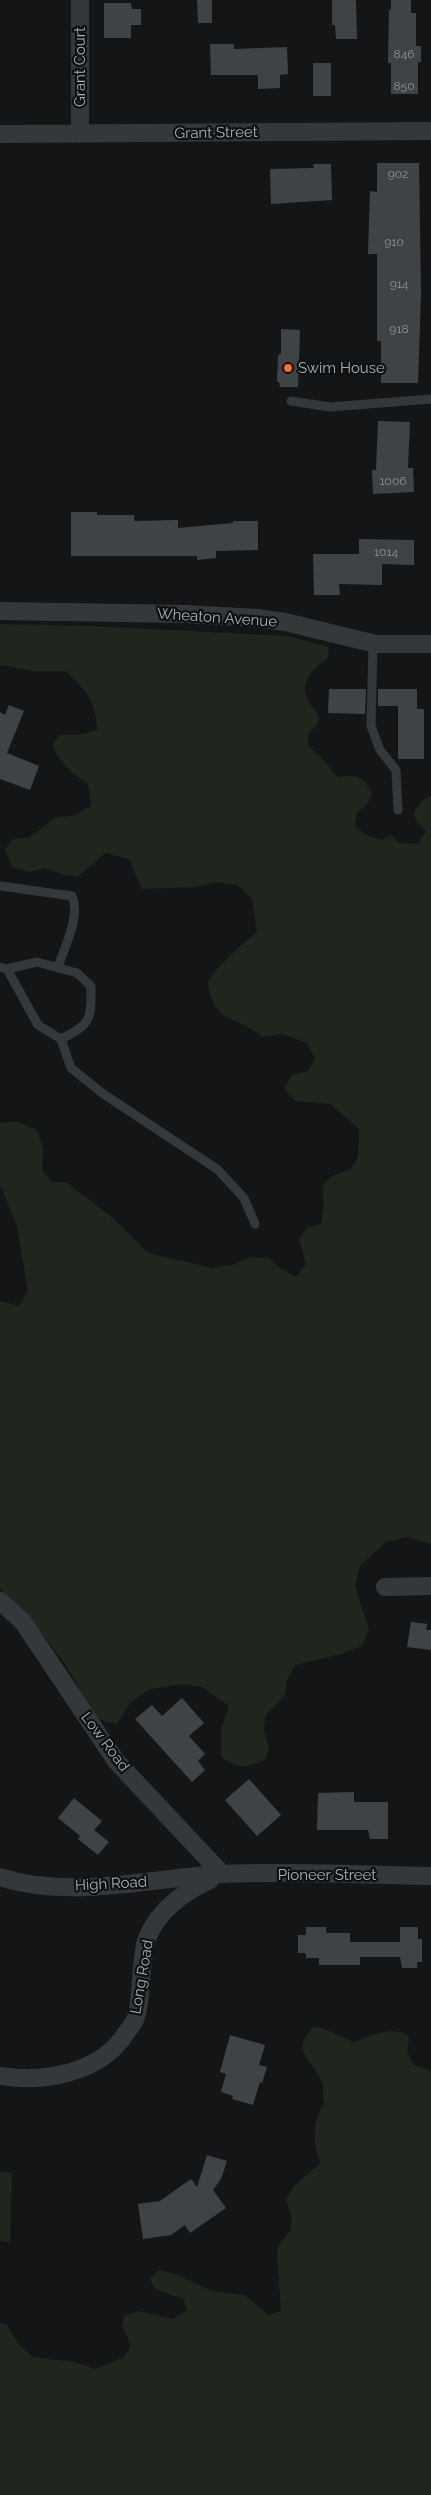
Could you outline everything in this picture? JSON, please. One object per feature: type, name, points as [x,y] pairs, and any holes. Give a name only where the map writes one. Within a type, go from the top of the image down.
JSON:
[{"type":"street","name":"Grant Court","points":[[80,0],[80,134]]},
{"type":"street","name":"Grant Street","points":[[0,134],[431,131]]},
{"type":"street","name":"Wheaton Avenue","points":[[0,611],[185,614],[257,618],[285,622],[373,643],[431,644]]},
{"type":"street","points":[[386,1587],[431,1586]]},
{"type":"street","name":"Low Road","points":[[0,1601],[23,1622],[116,1761],[222,1874]]},
{"type":"street","name":"Pioneer Street","points":[[222,1874],[431,1876]]},
{"type":"street","name":"High Road","points":[[0,1877],[18,1883],[48,1886],[106,1887],[222,1874]]},
{"type":"street","name":"Long Road","points":[[0,2076],[31,2078],[70,2072],[95,2062],[118,2045],[136,2018],[145,1945],[151,1928],[167,1908],[182,1896],[222,1874]]},
{"type":"lane","points":[[291,401],[330,407],[431,400]]},
{"type":"lane","points":[[373,643],[371,726],[380,750],[396,770],[398,810]]},
{"type":"lane","points":[[0,886],[72,896],[76,904],[76,916],[58,968]]},
{"type":"lane","points":[[60,1039],[79,1030],[90,1016],[90,986],[77,973],[37,962],[3,968],[38,1025],[60,1039],[71,1068],[102,1093],[217,1169],[244,1198],[255,1224]]},
{"type":"shaded area","points":[[0,624],[91,626],[287,636],[329,647],[327,659],[312,671],[305,684],[307,699],[319,715],[317,725],[308,734],[308,746],[320,756],[337,777],[358,777],[365,782],[372,792],[367,805],[357,812],[355,826],[368,836],[381,840],[391,835],[399,843],[418,844],[426,831],[417,822],[414,812],[424,799],[431,796],[431,1544],[407,1537],[386,1542],[360,1566],[355,1586],[369,1629],[362,1646],[341,1654],[295,1665],[286,1682],[286,1694],[265,1716],[264,1730],[269,1748],[265,1760],[252,1765],[242,1766],[233,1764],[221,1757],[221,1729],[229,1706],[202,1687],[184,1684],[150,1689],[131,1702],[117,1724],[99,1718],[87,1706],[73,1677],[48,1642],[0,1589],[0,1301],[19,1306],[28,1291],[17,1226],[0,1185],[0,1123],[16,1121],[37,1130],[43,1148],[42,1170],[52,1182],[66,1182],[113,1218],[148,1253],[212,1268],[233,1265],[250,1257],[269,1258],[280,1268],[296,1277],[306,1264],[299,1239],[307,1228],[321,1224],[324,1184],[337,1174],[351,1169],[358,1157],[359,1129],[330,1104],[295,1101],[284,1088],[292,1075],[308,1071],[315,1059],[307,1043],[283,1034],[263,1037],[221,1013],[215,1006],[208,982],[224,961],[257,932],[252,899],[238,885],[216,882],[197,887],[142,889],[129,859],[106,853],[77,877],[61,874],[46,868],[29,872],[12,867],[5,850],[13,839],[29,838],[56,817],[73,816],[91,806],[88,784],[61,761],[53,743],[60,735],[79,735],[97,730],[92,704],[84,690],[65,671],[34,671],[0,665]]},
{"type":"shaded area","points":[[313,2027],[322,2028],[354,2042],[382,2032],[396,2031],[403,2033],[409,2037],[407,2052],[414,2065],[431,2071],[431,2495],[0,2495],[0,2323],[7,2325],[18,2344],[32,2356],[71,2361],[95,2369],[122,2358],[130,2349],[128,2337],[122,2328],[124,2316],[138,2311],[172,2319],[187,2310],[183,2299],[155,2289],[150,2278],[159,2270],[175,2274],[212,2291],[245,2295],[268,2315],[281,2311],[277,2255],[279,2244],[290,2231],[292,2218],[286,2200],[293,2187],[320,2163],[316,2148],[315,2132],[317,2118],[324,2104],[323,2085],[317,2072],[304,2054],[303,2048],[306,2035]]},
{"type":"shaded area","points":[[0,2172],[12,2173],[10,2242],[0,2241]]},
{"type":"building","points":[[197,0],[212,0],[212,23],[198,23]]},
{"type":"building","points":[[332,0],[356,0],[357,39],[336,39],[335,25],[332,25]]},
{"type":"building","points":[[391,0],[411,0],[411,13],[416,13],[416,46],[421,46],[421,62],[418,62],[418,94],[391,94],[391,63],[388,63],[389,10],[391,10]]},
{"type":"building","points":[[104,3],[131,3],[132,9],[141,9],[141,25],[131,25],[131,38],[104,38]]},
{"type":"building","points":[[210,44],[234,44],[234,49],[287,47],[288,74],[280,75],[280,88],[258,89],[258,75],[211,75]]},
{"type":"building","points":[[313,63],[331,63],[331,96],[313,96]]},
{"type":"building","points":[[377,163],[419,163],[421,294],[418,383],[381,383],[381,341],[377,341],[377,254],[368,254],[370,191],[377,192]]},
{"type":"building","points":[[313,164],[331,164],[332,200],[271,204],[270,169],[314,168]]},
{"type":"building","name":"Swim House","points":[[281,329],[300,330],[298,387],[280,387],[279,382],[277,382],[278,355],[281,354]]},
{"type":"building","points":[[378,421],[410,422],[408,468],[413,468],[414,492],[373,494],[372,470],[376,470]]},
{"type":"building","points":[[71,512],[97,512],[97,515],[134,515],[134,521],[178,520],[178,528],[233,523],[233,521],[258,521],[258,550],[216,551],[216,558],[197,560],[197,556],[71,556]]},
{"type":"building","points":[[359,539],[414,540],[414,565],[382,564],[382,585],[339,584],[340,595],[314,595],[313,554],[359,554]]},
{"type":"building","points":[[329,689],[366,689],[365,714],[328,713]]},
{"type":"building","points":[[378,689],[417,689],[417,709],[424,709],[424,759],[398,759],[398,706],[378,706]]},
{"type":"building","points":[[9,705],[24,711],[7,753],[39,766],[30,790],[0,779],[0,712],[5,715]]},
{"type":"building","points":[[411,1622],[427,1624],[426,1630],[431,1630],[431,1650],[407,1647]]},
{"type":"building","points":[[182,1698],[204,1723],[189,1736],[205,1754],[198,1761],[205,1770],[192,1782],[135,1719],[152,1705],[162,1716]]},
{"type":"building","points":[[249,1779],[281,1815],[257,1836],[225,1800]]},
{"type":"building","points":[[354,1792],[354,1802],[388,1802],[388,1839],[370,1839],[368,1830],[317,1830],[318,1793]]},
{"type":"building","points":[[74,1798],[102,1821],[94,1830],[109,1842],[98,1855],[78,1839],[80,1836],[58,1818]]},
{"type":"building","points":[[306,1927],[326,1927],[326,1933],[350,1933],[350,1942],[400,1942],[400,1927],[418,1927],[418,1939],[422,1939],[422,1962],[417,1962],[417,1968],[402,1968],[400,1957],[360,1957],[360,1965],[319,1965],[319,1958],[306,1958],[306,1953],[298,1953],[298,1935],[306,1935]]},
{"type":"building","points":[[230,2035],[265,2045],[259,2065],[267,2067],[253,2105],[232,2099],[233,2096],[221,2092],[226,2074],[220,2072]]},
{"type":"building","points":[[207,2155],[227,2161],[221,2179],[213,2190],[226,2208],[190,2233],[185,2225],[171,2235],[143,2239],[138,2204],[160,2201],[191,2179],[197,2187]]},
{"type":"place","name":"Swim House","points":[[288,368]]}]
